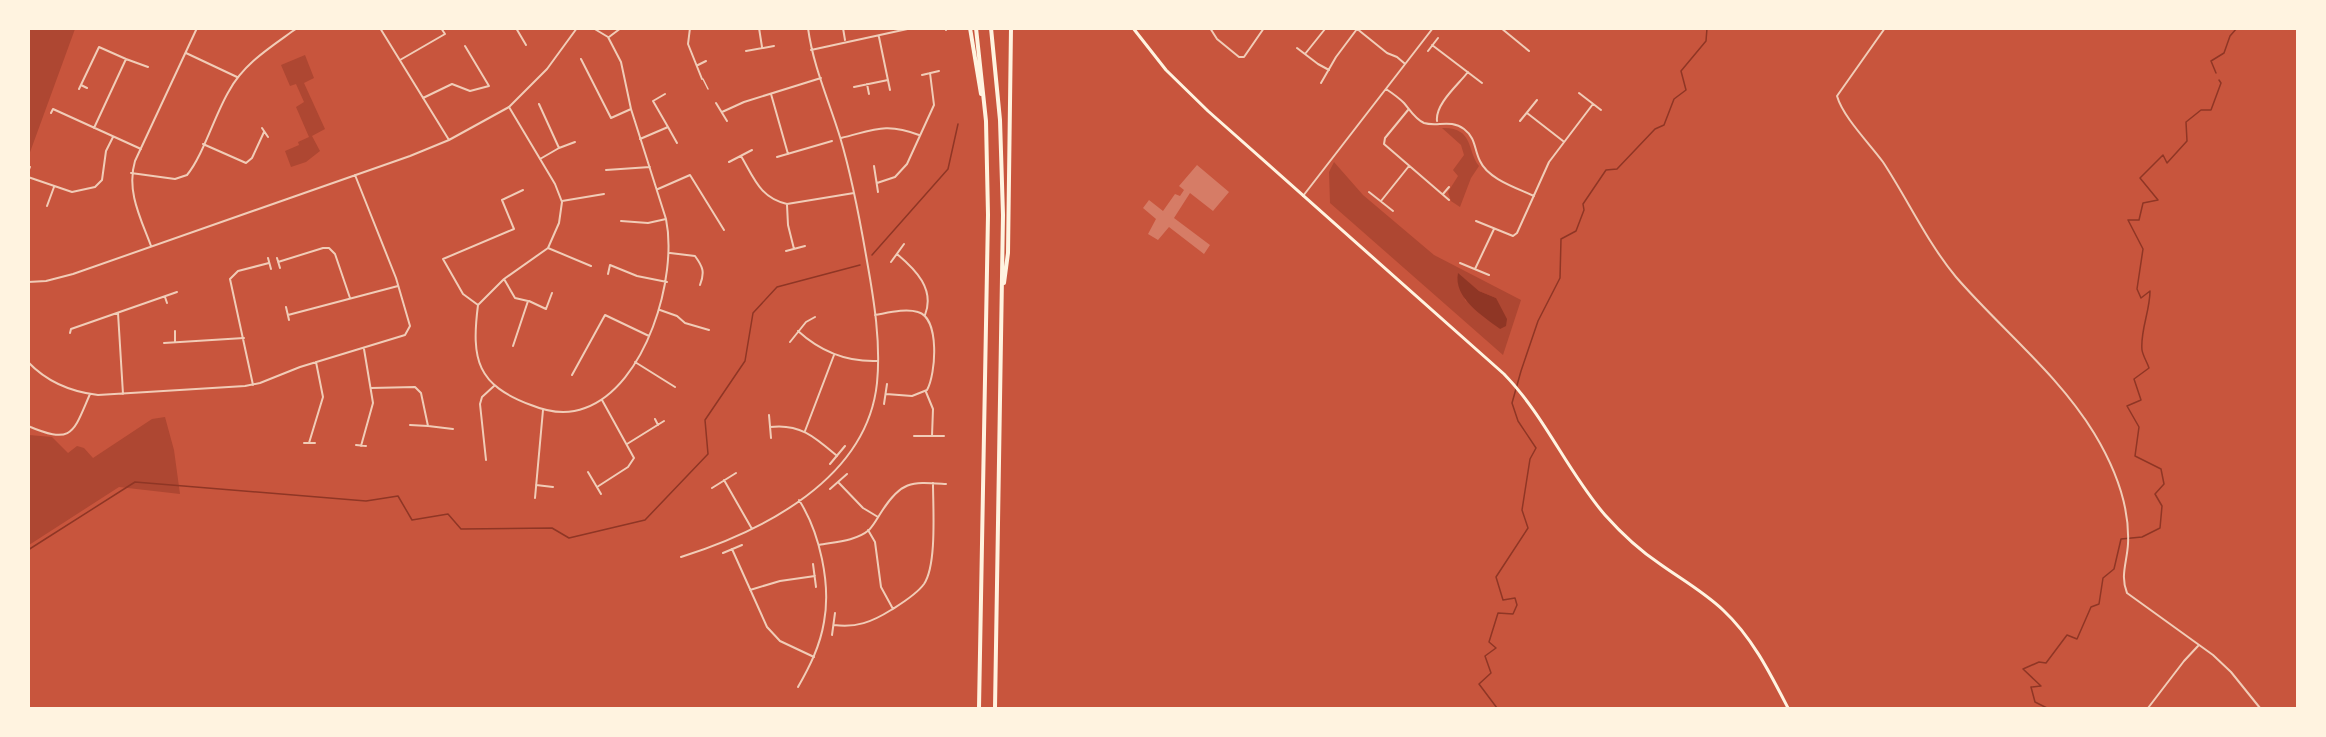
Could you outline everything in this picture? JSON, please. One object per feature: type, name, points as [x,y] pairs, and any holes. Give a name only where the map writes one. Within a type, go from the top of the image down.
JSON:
[{"type":"highway","points":[[970,28],[986,121]]},
{"type":"highway","points":[[976,28],[986,121],[988,225],[979,708]]},
{"type":"highway","points":[[991,28],[998,88],[1002,160],[1002,306],[995,708]]},
{"type":"highway","points":[[1002,306],[1008,253],[1011,28]]},
{"type":"main road","points":[[1133,28],[1166,70],[1186,90],[1513,382],[1604,514],[1637,547],[1705,595],[1732,619],[1752,645],[1788,708]]},
{"type":"street","points":[[151,246],[132,192],[131,173],[197,28]]},
{"type":"street","points":[[284,28],[289,34]]},
{"type":"street","points":[[131,173],[170,179],[183,177],[190,171],[237,77],[257,57],[297,28]]},
{"type":"street","points":[[380,28],[449,140]]},
{"type":"street","points":[[400,60],[445,34],[441,28]]},
{"type":"street","points":[[516,28],[526,45]]},
{"type":"street","points":[[28,282],[63,277],[449,140],[509,107],[547,69],[577,28]]},
{"type":"street","points":[[509,107],[555,184],[562,202],[559,223],[548,248],[504,279],[478,305],[475,348],[482,369],[494,386],[513,398],[543,410],[561,412],[584,409],[602,399],[620,383],[635,362],[660,309],[667,282],[670,253],[670,236],[666,219],[631,109],[621,62],[608,37],[593,28]]},
{"type":"street","points":[[608,37],[621,28]]},
{"type":"street","points":[[690,28],[688,44],[702,79]]},
{"type":"street","points":[[759,28],[762,47]]},
{"type":"street","points":[[681,556],[752,529],[799,500],[840,466],[857,443],[873,407],[878,361],[869,270],[841,138],[811,50],[808,28]]},
{"type":"street","points":[[843,28],[845,41]]},
{"type":"street","points":[[811,50],[912,28]]},
{"type":"street","points":[[1210,28],[1217,39],[1239,57],[1244,57],[1264,28]]},
{"type":"street","points":[[1303,196],[1433,28]]},
{"type":"street","points":[[1501,28],[1529,51]]},
{"type":"street","points":[[1885,28],[1837,96],[1840,108],[1876,152],[1936,250],[1956,276],[2074,403],[2107,456],[2118,480],[2128,530],[2122,582],[2127,593],[2199,645],[2231,672],[2260,708]]},
{"type":"street","points":[[1305,54],[1325,29]]},
{"type":"street","points":[[1321,82],[1356,29],[1405,64]]},
{"type":"street","points":[[879,35],[890,90]]},
{"type":"street","points":[[1428,51],[1438,38]]},
{"type":"street","points":[[1432,45],[1482,82]]},
{"type":"street","points":[[422,98],[452,84],[470,92],[489,86],[465,46]]},
{"type":"street","points":[[746,51],[774,46]]},
{"type":"street","points":[[79,89],[99,47],[148,67]]},
{"type":"street","points":[[1297,48],[1330,70]]},
{"type":"street","points":[[186,52],[237,77]]},
{"type":"street","points":[[94,128],[126,59]]},
{"type":"street","points":[[581,59],[611,118],[631,109]]},
{"type":"street","points":[[697,66],[706,61]]},
{"type":"street","points":[[922,75],[939,71]]},
{"type":"street","points":[[1437,123],[1436,116],[1440,108],[1468,72]]},
{"type":"street","points":[[877,183],[901,172],[908,164],[934,105],[930,73]]},
{"type":"street","points":[[722,112],[744,102],[821,78]]},
{"type":"street","points":[[854,87],[888,80]]},
{"type":"street","points":[[867,84],[869,94]]},
{"type":"street","points":[[81,85],[87,88]]},
{"type":"street","points":[[1386,89],[1419,121],[1426,124],[1451,123],[1461,126],[1474,141],[1479,160],[1484,167],[1505,183],[1534,196]]},
{"type":"street","points":[[1580,93],[1601,110]]},
{"type":"street","points":[[665,94],[653,101],[677,143]]},
{"type":"street","points":[[771,94],[788,154]]},
{"type":"street","points":[[1520,121],[1537,100]]},
{"type":"street","points":[[717,103],[727,122]]},
{"type":"street","points":[[51,113],[55,104]]},
{"type":"street","points":[[539,104],[558,148]]},
{"type":"street","points":[[1476,221],[1512,236],[1517,233],[1549,162],[1593,104]]},
{"type":"street","points":[[53,108],[141,149]]},
{"type":"street","points":[[1409,109],[1385,138],[1384,144],[1449,200]]},
{"type":"street","points":[[1527,112],[1563,141]]},
{"type":"street","points":[[640,139],[668,127]]},
{"type":"street","points":[[841,138],[891,127],[920,135]]},
{"type":"street","points":[[262,128],[268,137]]},
{"type":"street","points":[[203,144],[246,163],[252,158],[264,132]]},
{"type":"street","points":[[28,177],[76,192],[99,185],[102,180],[106,151],[113,137]]},
{"type":"street","points":[[777,157],[832,141]]},
{"type":"street","points":[[540,160],[558,148],[575,142]]},
{"type":"street","points":[[729,162],[752,150]]},
{"type":"street","points":[[741,156],[770,199],[787,204],[854,193]]},
{"type":"street","points":[[874,166],[878,192]]},
{"type":"street","points":[[1381,201],[1409,166]]},
{"type":"street","points":[[28,172],[30,167]]},
{"type":"street","points":[[606,170],[650,167]]},
{"type":"street","points":[[28,362],[52,381],[90,394],[123,394],[253,385],[316,362],[402,337],[409,332],[410,323],[398,285],[355,175]]},
{"type":"street","points":[[658,189],[690,176],[724,230]]},
{"type":"street","points":[[47,206],[54,187]]},
{"type":"street","points":[[1443,194],[1449,187]]},
{"type":"street","points":[[478,305],[463,294],[443,259],[514,229],[502,200],[523,190]]},
{"type":"street","points":[[1369,192],[1393,211]]},
{"type":"street","points":[[562,202],[604,194]]},
{"type":"street","points":[[787,204],[788,225],[794,249]]},
{"type":"street","points":[[621,221],[648,223],[666,219]]},
{"type":"street","points":[[1475,269],[1494,229]]},
{"type":"street","points":[[891,262],[904,244]]},
{"type":"street","points":[[786,251],[805,246]]},
{"type":"street","points":[[278,262],[323,248],[331,249],[335,254],[350,298]]},
{"type":"street","points":[[548,248],[591,266]]},
{"type":"street","points":[[670,253],[695,256],[703,267],[704,274],[700,285]]},
{"type":"street","points":[[886,394],[906,397],[925,392],[932,379],[933,368],[932,329],[925,315],[928,302],[925,285],[910,265],[897,254]]},
{"type":"street","points":[[268,258],[271,269]]},
{"type":"street","points":[[277,258],[280,268]]},
{"type":"street","points":[[253,385],[231,278],[238,271],[269,263]]},
{"type":"street","points":[[1460,263],[1489,275]]},
{"type":"street","points":[[608,274],[610,265],[637,276],[667,282]]},
{"type":"street","points":[[504,279],[515,298],[546,309],[552,293]]},
{"type":"street","points":[[288,315],[398,285]]},
{"type":"street","points":[[71,328],[177,292]]},
{"type":"street","points":[[165,297],[166,303]]},
{"type":"street","points":[[513,346],[528,301]]},
{"type":"street","points":[[286,307],[289,320]]},
{"type":"street","points":[[660,309],[677,316],[685,323],[710,330]]},
{"type":"street","points":[[875,315],[913,311],[925,315]]},
{"type":"street","points":[[118,313],[123,394]]},
{"type":"street","points":[[572,375],[605,315],[649,336]]},
{"type":"street","points":[[790,342],[798,331],[816,316]]},
{"type":"street","points":[[69,323],[70,333]]},
{"type":"street","points":[[175,331],[175,342]]},
{"type":"street","points":[[798,331],[809,341],[834,355],[855,360],[878,361]]},
{"type":"street","points":[[164,343],[244,338]]},
{"type":"street","points":[[361,446],[372,409],[371,388],[363,348]]},
{"type":"street","points":[[805,430],[834,355]]},
{"type":"street","points":[[309,443],[323,397],[316,362]]},
{"type":"street","points":[[635,362],[675,387]]},
{"type":"street","points":[[884,404],[887,384]]},
{"type":"street","points":[[486,460],[480,404],[482,397],[494,386]]},
{"type":"street","points":[[371,388],[418,388],[422,396],[428,426]]},
{"type":"street","points":[[925,392],[933,409],[932,436]]},
{"type":"street","points":[[28,426],[56,436],[68,434],[77,424],[90,394]]},
{"type":"street","points":[[597,487],[631,464],[633,456],[602,399]]},
{"type":"street","points":[[535,498],[543,410]]},
{"type":"street","points":[[769,415],[771,438]]},
{"type":"street","points":[[655,419],[658,425]]},
{"type":"street","points":[[627,444],[664,421]]},
{"type":"street","points":[[410,425],[453,429]]},
{"type":"street","points":[[770,427],[783,426],[805,430],[837,456]]},
{"type":"street","points":[[914,436],[944,436]]},
{"type":"street","points":[[304,443],[315,443]]},
{"type":"street","points":[[356,445],[366,446]]},
{"type":"street","points":[[830,464],[845,446]]},
{"type":"street","points":[[588,472],[601,494]]},
{"type":"street","points":[[712,488],[736,473]]},
{"type":"street","points":[[830,489],[847,474]]},
{"type":"street","points":[[724,480],[752,529]]},
{"type":"street","points":[[839,483],[863,508],[878,517]]},
{"type":"street","points":[[819,545],[851,539],[868,530],[892,495],[900,488],[916,483],[946,484]]},
{"type":"street","points":[[834,625],[865,624],[893,609],[921,588],[931,568],[933,483]]},
{"type":"street","points":[[536,485],[553,487]]},
{"type":"street","points":[[798,687],[814,657],[825,615],[824,575],[819,545],[806,511],[799,500]]},
{"type":"street","points":[[868,530],[875,542],[881,587],[893,609]]},
{"type":"street","points":[[723,553],[742,545]]},
{"type":"street","points":[[732,549],[759,613],[772,634],[780,641],[814,657]]},
{"type":"street","points":[[813,564],[816,587]]},
{"type":"street","points":[[750,590],[771,583],[815,576]]},
{"type":"street","points":[[832,635],[835,613]]},
{"type":"street","points":[[2148,708],[2199,645]]},
{"type":"lane","points":[[702,79],[708,89]]},
{"type":"shaded area","points":[[28,29],[75,29],[29,155]]},
{"type":"shaded area","points":[[305,55],[314,78],[304,83],[325,129],[312,136],[320,151],[306,162],[291,167],[285,151],[299,145],[298,142],[309,137],[296,107],[304,102],[296,84],[290,86],[281,65]]},
{"type":"shaded area","points":[[1442,128],[1460,131],[1465,136],[1479,166],[1471,178],[1460,207],[1451,201],[1448,192],[1458,176],[1453,170],[1464,155],[1461,145]]},
{"type":"shaded area","points":[[1334,162],[1363,195],[1434,255],[1521,300],[1503,355],[1330,203],[1329,172]],"holes":[[[1458,274],[1479,291],[1496,298],[1500,329],[1465,300]]]},
{"type":"shaded area","points":[[1458,273],[1479,291],[1496,298],[1507,319],[1506,326],[1500,329],[1471,306],[1460,290]]},
{"type":"shaded area","points":[[165,417],[174,450],[180,494],[119,487],[29,545],[29,435],[52,437],[68,453],[77,446],[84,448],[93,458],[152,419]]},
{"type":"building","points":[[1197,165],[1229,192],[1213,211],[1190,193],[1174,218],[1210,245],[1204,254],[1169,227],[1158,240],[1148,234],[1156,219],[1143,208],[1149,200],[1163,211],[1175,194],[1180,196],[1184,190],[1179,186]]},
{"type":"waterway","points":[[1497,708],[1479,684],[1491,673],[1485,656],[1496,648],[1489,642],[1498,613],[1513,614],[1517,605],[1515,598],[1503,600],[1496,577],[1528,528],[1522,510],[1530,459],[1536,448],[1518,421],[1512,403],[1538,321],[1560,278],[1561,239],[1576,231],[1584,210],[1583,204],[1606,170],[1617,169],[1655,129],[1664,125],[1674,99],[1686,90],[1681,71],[1706,41],[1707,28]]},
{"type":"waterway","points":[[2216,73],[2211,61],[2224,53],[2230,36],[2237,28]]},
{"type":"waterway","points":[[2047,708],[2035,702],[2031,687],[2041,686],[2023,669],[2039,662],[2046,663],[2067,635],[2077,639],[2091,607],[2099,604],[2103,578],[2114,569],[2121,539],[2142,537],[2160,528],[2162,506],[2155,494],[2164,484],[2161,469],[2135,456],[2139,427],[2127,406],[2141,400],[2134,379],[2149,368],[2142,343],[2150,291],[2141,298],[2137,289],[2143,249],[2128,220],[2139,220],[2143,203],[2158,200],[2140,178],[2163,155],[2167,163],[2187,141],[2186,122],[2201,110],[2211,110],[2221,83],[2219,80]]},
{"type":"waterway","points":[[872,255],[948,169],[958,124]]},
{"type":"waterway","points":[[28,550],[135,482],[366,501],[398,496],[412,520],[448,514],[461,529],[552,528],[569,538],[645,520],[708,454],[705,420],[745,361],[753,313],[777,287],[860,265]]}]
